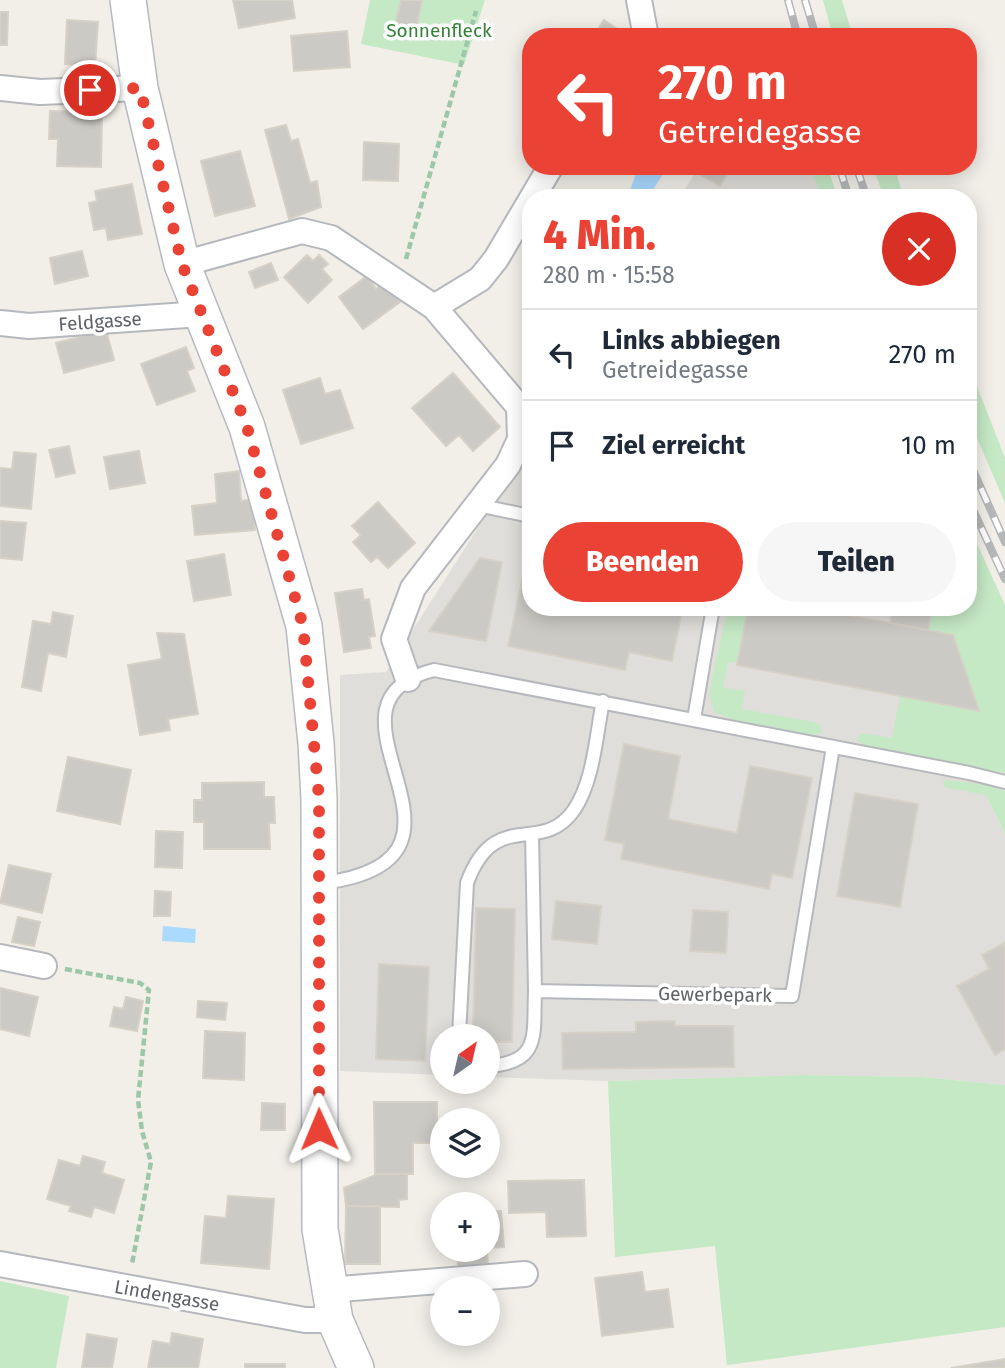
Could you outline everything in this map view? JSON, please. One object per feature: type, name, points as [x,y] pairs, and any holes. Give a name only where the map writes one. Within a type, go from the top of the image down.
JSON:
[{"type":"main road","points":[[128,0],[140,88],[182,264],[247,427],[303,626],[316,743],[320,1229],[331,1305],[356,1368]]},
{"type":"street","points":[[639,0],[644,28]]},
{"type":"street","points":[[0,88],[40,92],[140,88]]},
{"type":"street","points":[[434,307],[480,279],[496,259],[522,212]]},
{"type":"street","points":[[182,264],[302,231],[331,238],[434,307],[519,407],[522,421]]},
{"type":"street","name":"Feldgasse","points":[[0,323],[30,326],[201,314]]},
{"type":"street","points":[[408,679],[394,639],[413,588],[508,465],[522,440]]},
{"type":"street","points":[[0,957],[44,966]]},
{"type":"street","name":"Lindengasse","points":[[0,1264],[305,1320],[331,1305],[526,1274]]},
{"type":"lane","points":[[477,505],[522,514]]},
{"type":"lane","points":[[694,719],[711,616]]},
{"type":"lane","points":[[318,884],[376,870],[388,863],[400,847],[404,811],[389,751],[385,715],[389,700],[408,679],[434,670],[603,701],[1005,782]]},
{"type":"lane","points":[[460,1024],[467,883],[475,861],[485,847],[504,836],[532,834],[557,826],[573,810],[586,784],[603,701]]},
{"type":"lane","name":"Gewerbepark","points":[[534,991],[792,996],[833,747]]},
{"type":"lane","points":[[500,1064],[520,1060],[533,1044],[532,834]]},
{"type":"path","points":[[400,284],[476,11]]},
{"type":"path","points":[[44,966],[140,984],[149,990],[138,1100],[142,1131],[151,1162],[128,1289]]},
{"type":"shaded area","points":[[694,175],[823,175],[827,189],[685,189]]},
{"type":"shaded area","points":[[522,459],[522,616],[950,616],[953,635],[979,711],[986,795],[1005,834],[1005,1085],[922,1077],[800,1075],[608,1081],[500,1077],[500,1024],[430,1024],[430,1074],[340,1071],[340,675],[386,672]]},
{"type":"green space","name":"Sonnenfleck","points":[[370,0],[485,0],[464,65],[361,44]]},
{"type":"green space","points":[[823,0],[842,0],[850,28],[831,28]]},
{"type":"green space","points":[[814,175],[830,175],[835,189],[818,189]]},
{"type":"green space","points":[[876,175],[897,175],[901,189],[881,189]]},
{"type":"green space","points":[[977,386],[1005,458],[1005,503],[977,438]]},
{"type":"green space","points":[[977,544],[1005,605],[1005,773],[869,748],[856,740],[862,733],[892,738],[900,696],[979,711],[953,635],[928,630],[930,616],[977,616]]},
{"type":"green space","points":[[726,616],[746,616],[738,663],[728,662],[723,687],[745,691],[742,709],[814,722],[822,726],[821,733],[814,735],[734,720],[714,712],[709,692]]},
{"type":"green space","points":[[947,780],[989,785],[1005,791],[1005,834],[986,795],[944,787],[943,782]]},
{"type":"green space","points":[[800,1075],[922,1077],[1005,1085],[1005,1327],[727,1365],[715,1246],[615,1257],[608,1081]]},
{"type":"green space","points":[[0,1281],[69,1296],[56,1368],[0,1368]]},
{"type":"water","points":[[636,175],[662,175],[654,189],[630,189]]},
{"type":"water","points":[[163,926],[196,929],[195,943],[162,941]]},
{"type":"building","points":[[233,0],[292,0],[295,18],[239,28]]},
{"type":"building","points":[[401,0],[422,0],[415,34],[394,29]]},
{"type":"building","points":[[0,12],[8,12],[7,45],[0,45]]},
{"type":"building","points":[[67,20],[98,22],[95,66],[65,64]]},
{"type":"building","points":[[604,20],[616,28],[599,28]]},
{"type":"building","points":[[347,31],[350,67],[294,71],[291,36]]},
{"type":"building","points":[[50,111],[102,112],[101,167],[57,166],[58,139],[49,139]]},
{"type":"building","points":[[286,125],[291,141],[298,139],[310,183],[317,181],[321,207],[289,219],[265,130]]},
{"type":"building","points":[[364,142],[399,144],[398,181],[363,180]]},
{"type":"building","points":[[240,151],[255,206],[215,216],[201,161]]},
{"type":"building","points":[[701,175],[727,175],[720,186]]},
{"type":"building","points":[[132,184],[142,234],[108,240],[106,228],[94,230],[89,203],[97,201],[95,191]]},
{"type":"building","points":[[82,251],[88,276],[55,284],[50,258]]},
{"type":"building","points":[[307,255],[313,261],[319,255],[328,264],[322,269],[332,280],[308,303],[284,277]]},
{"type":"building","points":[[271,263],[278,280],[255,288],[249,272]]},
{"type":"building","points":[[367,276],[376,289],[385,282],[400,302],[363,329],[339,297]]},
{"type":"building","points":[[106,330],[114,360],[64,373],[56,343]]},
{"type":"building","points":[[186,347],[194,368],[187,371],[195,391],[157,405],[141,364]]},
{"type":"building","points":[[453,373],[500,427],[473,451],[459,435],[446,446],[412,408]]},
{"type":"building","points":[[320,378],[325,394],[340,390],[353,428],[301,444],[283,390]]},
{"type":"building","points":[[69,446],[75,473],[56,477],[49,450]]},
{"type":"building","points":[[139,451],[145,483],[110,489],[104,457]]},
{"type":"building","points":[[14,452],[36,454],[31,509],[0,506],[0,468],[12,469]]},
{"type":"building","points":[[239,471],[241,501],[253,499],[255,530],[195,535],[192,506],[217,503],[215,474]]},
{"type":"building","points":[[378,502],[415,543],[388,568],[377,557],[371,562],[353,542],[361,535],[352,526]]},
{"type":"building","points":[[0,521],[26,523],[22,560],[0,558]]},
{"type":"building","points":[[224,554],[231,595],[194,601],[187,561]]},
{"type":"building","points":[[480,558],[502,562],[486,641],[429,631]]},
{"type":"building","points":[[522,581],[522,616],[681,616],[672,661],[629,652],[625,670],[508,646]]},
{"type":"building","points":[[362,589],[364,600],[369,599],[375,636],[369,637],[371,648],[344,652],[335,593]]},
{"type":"building","points":[[53,612],[73,616],[66,657],[48,653],[41,691],[22,687],[33,621],[51,624]]},
{"type":"building","points":[[746,616],[853,616],[953,635],[979,711],[737,665]]},
{"type":"building","points":[[891,616],[930,616],[928,630],[890,623]]},
{"type":"building","points":[[157,633],[184,634],[198,714],[168,719],[170,730],[140,735],[128,665],[162,659]]},
{"type":"building","points":[[624,744],[680,756],[668,819],[737,833],[750,766],[812,778],[792,878],[772,874],[769,889],[621,859],[624,844],[605,840]]},
{"type":"building","points":[[68,757],[131,770],[120,824],[57,811]]},
{"type":"building","points":[[264,782],[264,797],[274,797],[275,823],[269,823],[270,849],[204,849],[204,822],[194,822],[194,800],[202,800],[202,783]]},
{"type":"building","points":[[855,793],[918,804],[900,907],[837,896]]},
{"type":"building","points":[[156,831],[183,832],[182,868],[155,867]]},
{"type":"building","points":[[9,865],[51,874],[42,913],[0,903]]},
{"type":"building","points":[[155,891],[171,892],[170,916],[154,916]]},
{"type":"building","points":[[556,901],[601,906],[597,944],[552,939]]},
{"type":"building","points":[[476,908],[515,909],[512,1042],[500,1042],[500,1024],[473,1024]]},
{"type":"building","points":[[693,910],[728,912],[726,953],[690,951]]},
{"type":"building","points":[[18,917],[40,922],[34,946],[12,942]]},
{"type":"building","points":[[1005,943],[1005,1049],[995,1055],[957,986],[989,969],[982,955]]},
{"type":"building","points":[[379,964],[429,967],[425,1061],[376,1059]]},
{"type":"building","points":[[0,988],[38,997],[29,1036],[0,1029]]},
{"type":"building","points":[[126,997],[143,1001],[137,1031],[110,1026],[114,1007],[123,1009]]},
{"type":"building","points":[[198,1001],[227,1003],[225,1020],[197,1017]]},
{"type":"building","points":[[675,1021],[675,1026],[733,1026],[734,1067],[563,1069],[562,1033],[636,1032],[636,1022]]},
{"type":"building","points":[[205,1031],[245,1033],[244,1080],[203,1078]]},
{"type":"building","points":[[374,1102],[437,1102],[437,1108],[430,1108],[430,1143],[413,1143],[413,1174],[375,1174]]},
{"type":"building","points":[[262,1103],[285,1104],[285,1130],[261,1130]]},
{"type":"building","points":[[83,1156],[105,1162],[102,1173],[124,1180],[114,1213],[94,1207],[91,1217],[69,1211],[71,1206],[47,1199],[59,1160],[80,1166]]},
{"type":"building","points":[[378,1174],[407,1174],[407,1199],[399,1200],[399,1207],[346,1206],[344,1188]]},
{"type":"building","points":[[584,1180],[586,1236],[547,1237],[546,1212],[509,1213],[508,1181]]},
{"type":"building","points":[[228,1196],[274,1199],[269,1269],[201,1263],[205,1216],[226,1218]]},
{"type":"building","points":[[346,1206],[380,1206],[380,1264],[345,1264]]},
{"type":"building","points":[[500,1211],[504,1247],[500,1247]]},
{"type":"building","points":[[458,1262],[488,1262],[488,1266],[458,1268]]},
{"type":"building","points":[[642,1272],[645,1292],[668,1289],[673,1327],[602,1336],[595,1278]]},
{"type":"building","points":[[172,1333],[203,1339],[198,1368],[148,1368],[153,1341],[170,1344]]},
{"type":"building","points":[[87,1334],[117,1339],[112,1368],[82,1368]]},
{"type":"building","points":[[1005,1359],[1005,1368],[951,1368]]},
{"type":"building","points":[[245,1364],[285,1364],[285,1368],[245,1368]]},
{"type":"railway","points":[[788,0],[796,28]]},
{"type":"railway","points":[[805,0],[813,28]]},
{"type":"railway","points":[[842,175],[846,189]]},
{"type":"railway","points":[[859,175],[864,189]]},
{"type":"railway","points":[[977,479],[1005,542]]},
{"type":"railway","points":[[977,518],[1005,579]]},
{"type":"route","points":[[90,90],[140,88],[182,264],[247,427],[303,626],[316,743],[319,798],[319,1129]]}]
